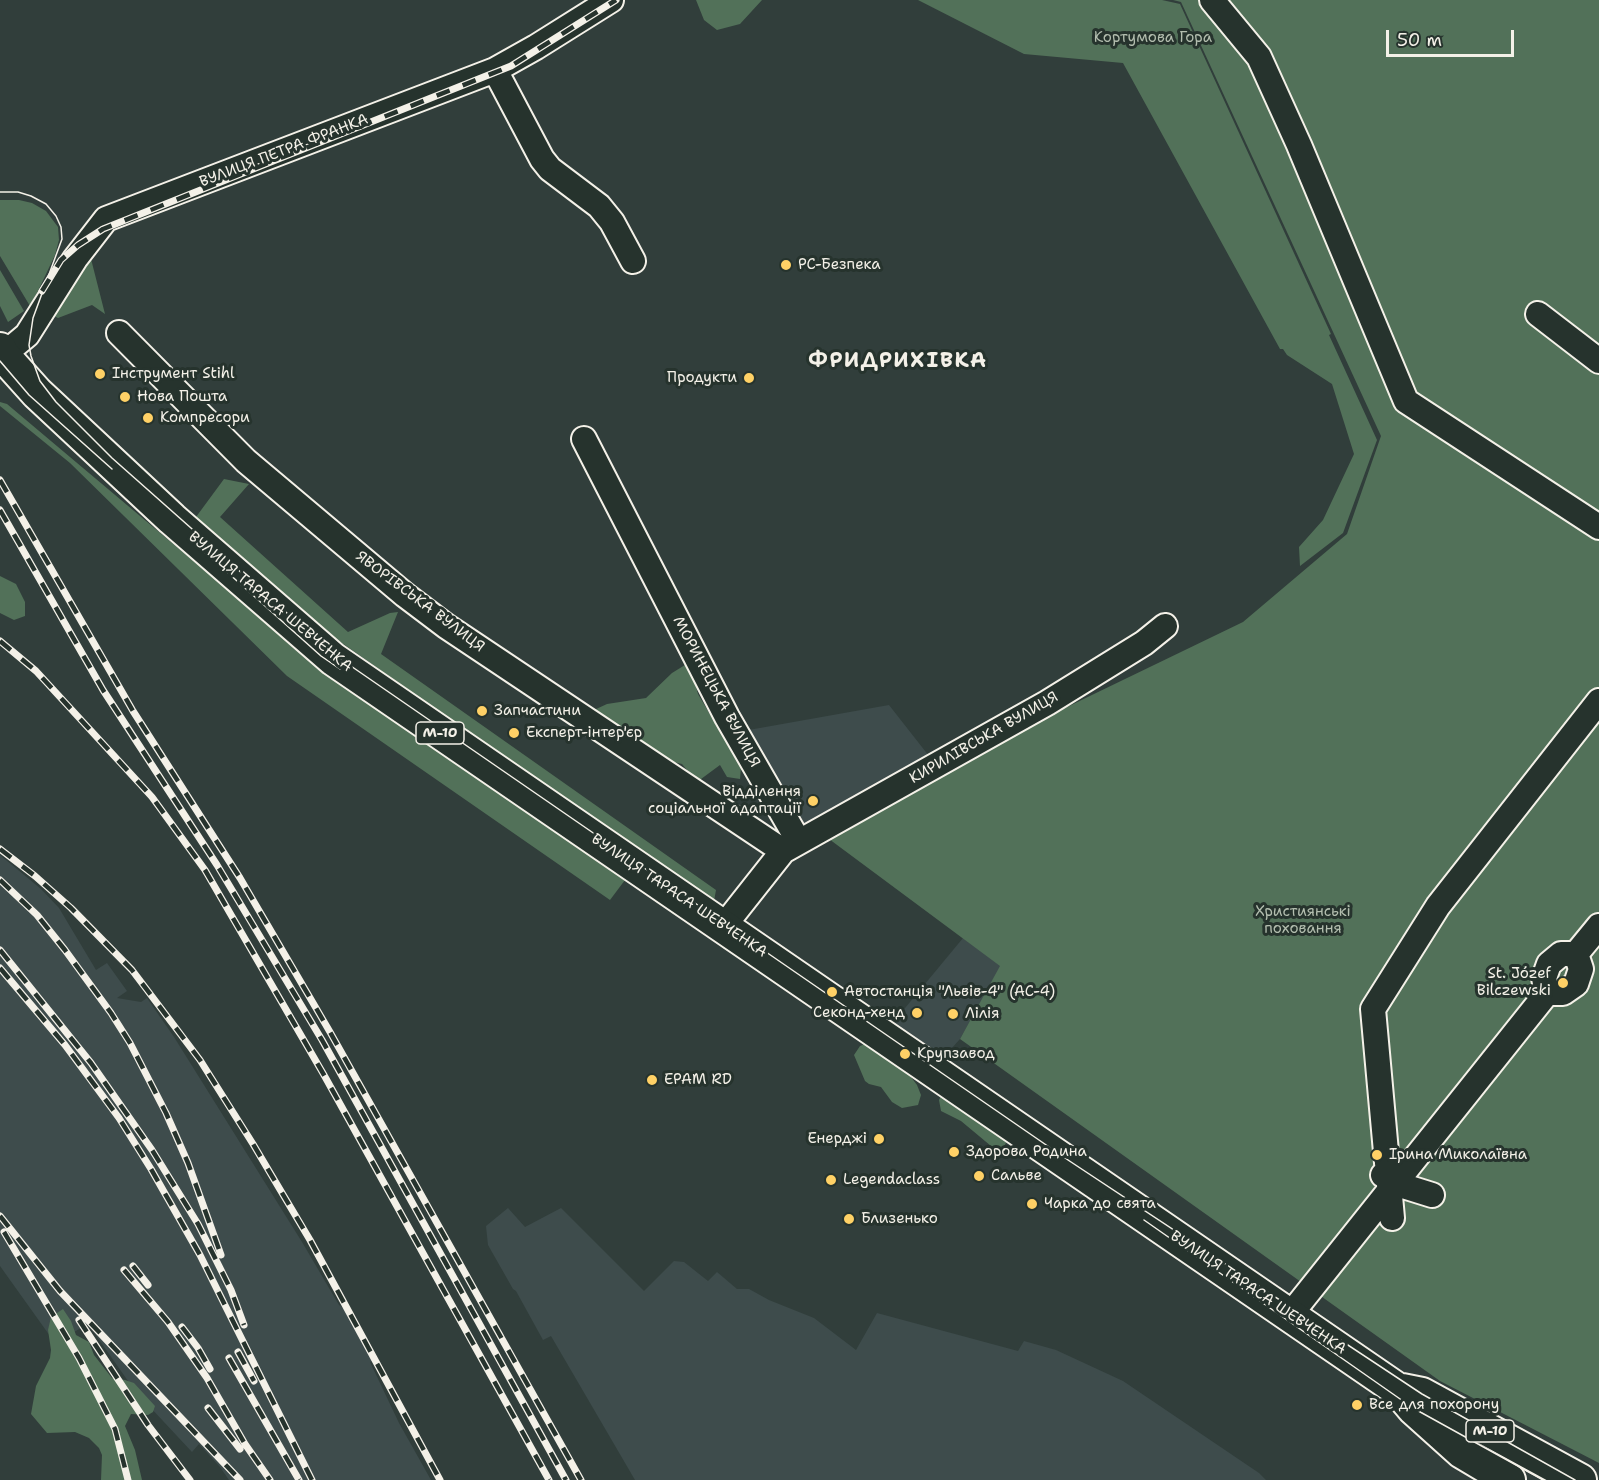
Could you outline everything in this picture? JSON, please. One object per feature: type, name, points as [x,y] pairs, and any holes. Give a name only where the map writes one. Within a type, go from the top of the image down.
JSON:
[{"type":"main road","name":"ВУЛИЦЯ ТАРАСА ШЕВЧЕНКА","points":[[1,353],[37,393],[172,519],[333,659],[1397,1389],[1413,1408],[1462,1452],[1509,1480]]},
{"type":"main road","name":"ВУЛИЦЯ ТАРАСА ШЕВЧЕНКА","points":[[1397,1389],[1422,1394],[1580,1480]]},
{"type":"street","name":"ВУЛИЦЯ ПЕТРА ФРАНКА","points":[[1,353],[27,335],[75,260],[106,219],[495,70],[611,0]]},
{"type":"street","points":[[1212,0],[1259,57],[1299,145],[1406,401],[1599,527]]},
{"type":"street","points":[[495,70],[542,159],[550,169],[599,206],[612,222],[633,261]]},
{"type":"street","points":[[1538,314],[1599,361]]},
{"type":"street","name":"ЯВОРІВСЬКА ВУЛИЦЯ","points":[[119,333],[246,461],[413,601],[446,626],[791,846]]},
{"type":"street","name":"МОРИНЕЦЬКА ВУЛИЦЯ","points":[[584,439],[791,846]]},
{"type":"street","name":"КИРИЛІВСЬКА ВУЛИЦЯ","points":[[791,846],[1047,703],[1144,643],[1165,626]]},
{"type":"street","points":[[1392,1218],[1383,1184],[1373,1009],[1438,906],[1599,701]]},
{"type":"street","points":[[723,927],[791,846]]},
{"type":"street","points":[[1290,1315],[1383,1184],[1547,993],[1544,978],[1549,964],[1561,954],[1576,954],[1599,926]]},
{"type":"street","points":[[1383,1184],[1432,1195]]},
{"type":"shaded area","points":[[889,705],[929,756],[812,826],[795,821],[743,731]]},
{"type":"shaded area","points":[[0,855],[41,889],[59,908],[96,970],[107,963],[127,991],[117,998],[141,1002],[147,998],[174,1037],[339,1305],[349,1312],[375,1360],[370,1362],[399,1423],[431,1480],[229,1480],[199,1444],[192,1452],[135,1391],[88,1324],[55,1343],[0,1266]]},
{"type":"shaded area","points":[[963,938],[1001,966],[960,1039],[943,1058],[891,1025]]},
{"type":"shaded area","points":[[508,1208],[525,1227],[561,1208],[644,1291],[674,1261],[684,1262],[708,1281],[717,1272],[737,1289],[749,1289],[769,1300],[814,1318],[856,1350],[877,1313],[1018,1351],[1024,1341],[1056,1350],[1123,1381],[1266,1480],[635,1480],[551,1336],[543,1340],[488,1245],[486,1226]]},
{"type":"green space","points":[[696,0],[762,0],[740,24],[717,30],[704,20]]},
{"type":"green space","name":"Кортумова Гора","points":[[918,0],[1162,0],[1180,4],[1377,440],[1343,533],[1300,566],[1299,547],[1323,520],[1354,454],[1332,384],[1280,349],[1123,63],[1024,54]]},
{"type":"green space","name":"Християнські поховання","points":[[1173,0],[1599,0],[1599,1463],[1440,1381],[960,1039],[1000,966],[829,839],[1005,737],[1243,622],[1347,534],[1381,436],[1181,2]]},
{"type":"green space","points":[[0,200],[32,203],[46,211],[58,227],[59,240],[55,255],[30,306],[0,256]]},
{"type":"green space","points":[[90,255],[105,314],[92,305],[58,318],[52,315]]},
{"type":"green space","points":[[0,270],[24,311],[8,322],[0,306]]},
{"type":"green space","points":[[0,402],[7,404],[304,654],[625,880],[610,900],[287,676],[70,463],[0,406]]},
{"type":"green space","points":[[224,479],[249,484],[220,517],[348,632],[390,613],[398,612],[381,654],[716,890],[714,901],[701,896],[325,631],[196,517]]},
{"type":"green space","points":[[0,576],[16,584],[25,602],[25,616],[14,620],[0,613]]},
{"type":"green space","points":[[685,665],[692,672],[698,694],[741,767],[740,779],[727,777],[720,765],[697,782],[682,764],[665,760],[621,732],[594,710],[607,704],[646,698],[672,673]]},
{"type":"green space","points":[[870,1042],[899,1061],[917,1085],[921,1095],[918,1105],[902,1108],[892,1102],[881,1087],[865,1081],[854,1055],[860,1046]]},
{"type":"green space","points":[[950,1093],[1003,1131],[1006,1143],[1003,1148],[991,1146],[961,1121],[941,1111],[939,1100],[941,1096]]},
{"type":"green space","points":[[63,1309],[76,1335],[89,1342],[94,1355],[112,1378],[134,1383],[155,1406],[153,1412],[148,1415],[131,1414],[125,1426],[135,1450],[142,1480],[101,1480],[102,1455],[99,1448],[89,1438],[75,1432],[47,1433],[31,1414],[36,1386],[50,1358],[48,1330],[51,1317]]},
{"type":"tram line","points":[[0,192],[18,192],[46,204],[56,216],[61,227],[62,239],[33,318],[29,345],[40,381],[56,402],[112,458],[332,653],[1068,1160],[1422,1394],[1575,1480]]},
{"type":"tram line","points":[[0,361],[29,395],[112,469]]},
{"type":"tram line","points":[[199,547],[321,656],[340,669]]},
{"type":"tram line","points":[[1144,1220],[1413,1408],[1543,1480]]},
{"type":"railway","points":[[42,291],[61,260],[78,245],[103,229],[511,66],[616,0]]},
{"type":"railway","points":[[0,480],[133,711],[240,878],[330,1032],[581,1480]]},
{"type":"railway","points":[[0,510],[103,690],[217,865],[322,1040],[566,1480]]},
{"type":"railway","points":[[0,641],[36,671],[152,797],[205,870],[324,1075],[549,1480]]},
{"type":"railway","points":[[0,849],[71,908],[132,970],[200,1060],[310,1240],[440,1480]]},
{"type":"railway","points":[[0,880],[37,915],[65,950],[130,1043],[166,1113],[188,1163],[221,1255]]},
{"type":"railway","points":[[0,950],[91,1063],[152,1150],[198,1224],[231,1290],[244,1325]]},
{"type":"railway","points":[[0,968],[65,1045],[119,1118],[151,1169],[200,1255],[312,1480]]},
{"type":"railway","points":[[0,1216],[60,1291],[240,1480]]},
{"type":"railway","points":[[4,1232],[79,1358],[115,1429],[128,1480]]},
{"type":"railway","points":[[133,1266],[148,1285]]},
{"type":"railway","points":[[124,1270],[168,1322],[207,1378],[245,1444],[270,1480]]},
{"type":"railway","points":[[79,1320],[148,1425],[190,1480]]},
{"type":"railway","points":[[182,1327],[210,1369]]},
{"type":"railway","points":[[238,1352],[254,1381]]},
{"type":"railway","points":[[229,1358],[299,1480]]},
{"type":"railway","points":[[208,1408],[240,1449]]},
{"type":"place","name":"РС-Безпека","points":[[786,265]]},
{"type":"place","name":"Інструмент Stihl","points":[[100,374]]},
{"type":"place","name":"Продукти","points":[[749,378]]},
{"type":"place","name":"Нова Пошта","points":[[125,397]]},
{"type":"place","name":"Компресори","points":[[148,418]]},
{"type":"place","name":"Запчастини","points":[[482,711]]},
{"type":"place","name":"Експерт-інтер'єр","points":[[514,733]]},
{"type":"place","name":"Відділення соціальної адаптації","points":[[813,801]]},
{"type":"place","name":"St. Józef Bilczewski","points":[[1563,983]]},
{"type":"place","name":"Автостанція \"Львів-4\" (АС-4)","points":[[832,992]]},
{"type":"place","name":"Секонд-хенд","points":[[917,1013]]},
{"type":"place","name":"Лілія","points":[[953,1014]]},
{"type":"place","name":"Крупзавод","points":[[905,1054]]},
{"type":"place","name":"EPAM RD","points":[[652,1080]]},
{"type":"place","name":"Енерджі","points":[[879,1139]]},
{"type":"place","name":"Здорова Родина","points":[[954,1152]]},
{"type":"place","name":"Ірина Миколаївна","points":[[1377,1155]]},
{"type":"place","name":"Сальве","points":[[979,1176]]},
{"type":"place","name":"Legendaclass","points":[[831,1180]]},
{"type":"place","name":"Чарка до свята","points":[[1032,1204]]},
{"type":"place","name":"Близенько","points":[[849,1219]]},
{"type":"place","name":"Все для похорону","points":[[1357,1405]]},
{"type":"district","name":"ФРИДРИХІВКА","points":[[898,362]]}]
